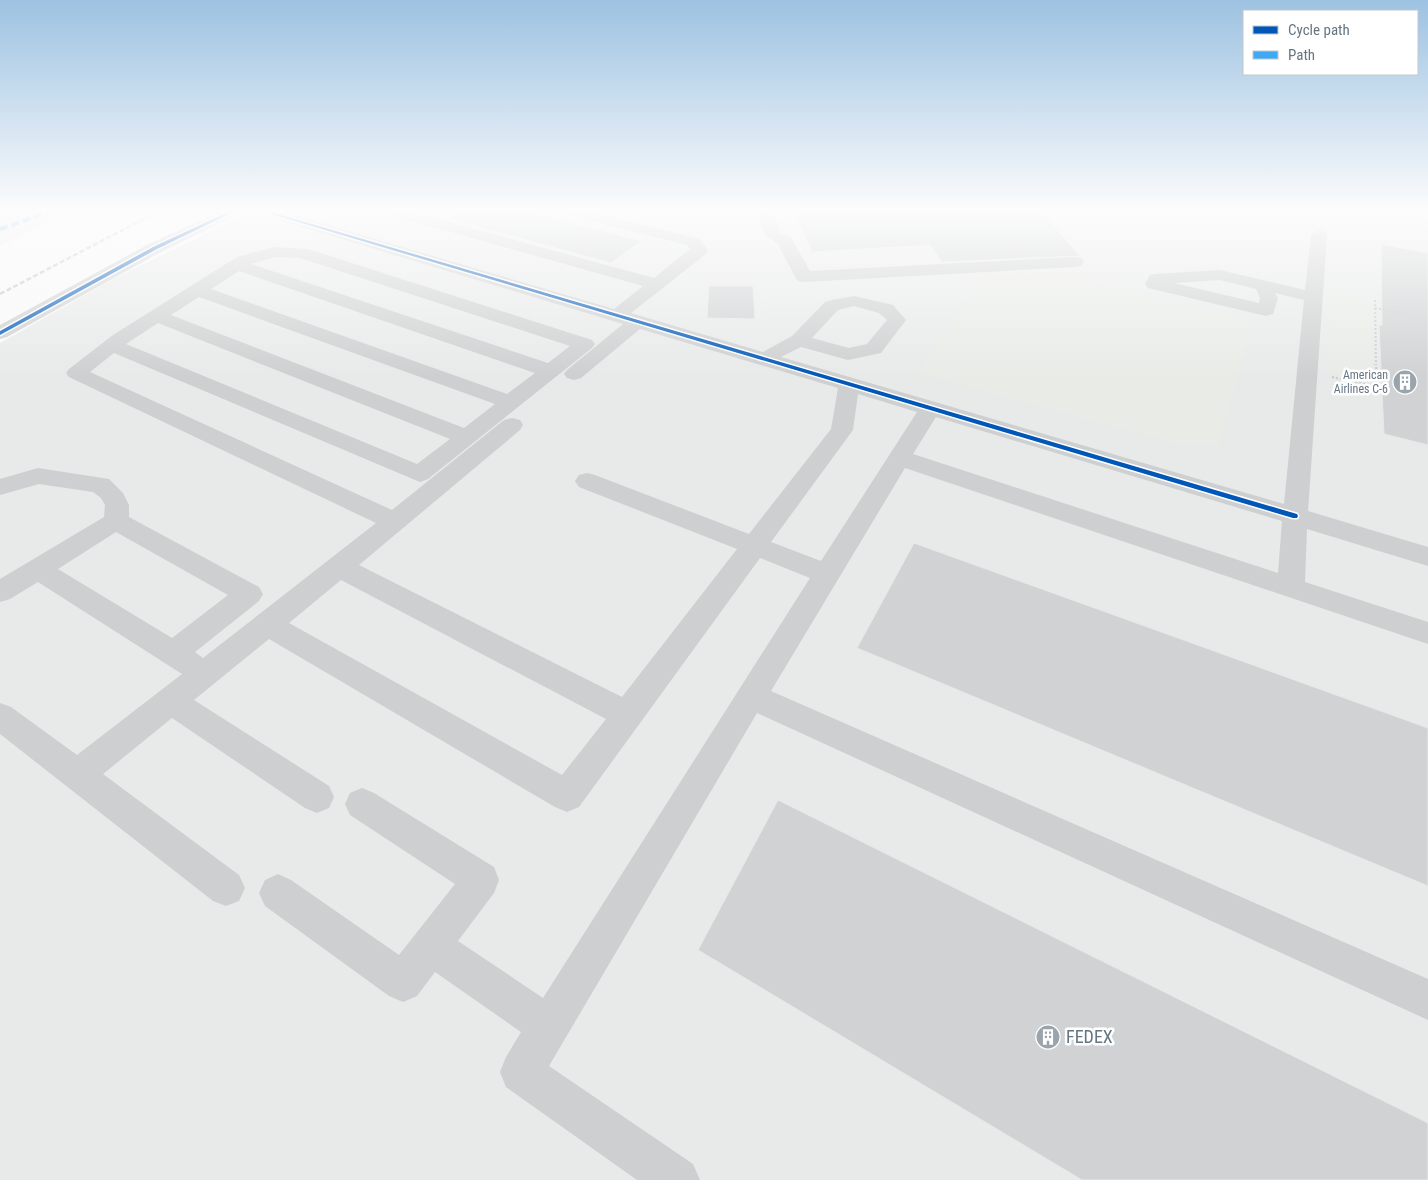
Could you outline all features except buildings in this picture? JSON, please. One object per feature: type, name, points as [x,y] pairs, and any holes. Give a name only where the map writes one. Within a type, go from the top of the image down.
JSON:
[{"type":"street","points":[[0,333],[122,266]]},
{"type":"street","points":[[235,266],[112,345],[76,373],[395,522]]},
{"type":"street","points":[[240,266],[550,371]]},
{"type":"street","points":[[112,345],[420,474],[585,344],[343,266]]},
{"type":"street","points":[[447,266],[1428,557]]},
{"type":"street","points":[[591,266],[656,284]]},
{"type":"street","points":[[77,775],[395,522],[626,319],[656,284],[679,266]]},
{"type":"street","points":[[798,266],[804,277],[1002,266]]},
{"type":"street","points":[[1291,588],[1295,516],[1316,266]]},
{"type":"street","points":[[1266,286],[1265,291],[1269,298],[1266,310],[1154,284],[1156,279],[1220,275],[1314,297]]},
{"type":"street","points":[[198,290],[510,403]]},
{"type":"street","points":[[157,316],[468,437]]},
{"type":"street","points":[[767,360],[774,353],[799,340]]},
{"type":"street","points":[[267,624],[566,796],[842,430],[849,385]]},
{"type":"street","points":[[677,1180],[521,1072],[751,696],[930,409]]},
{"type":"street","points":[[900,458],[1428,633]]},
{"type":"street","points":[[0,487],[38,476],[100,485],[111,494],[117,505],[116,521]]},
{"type":"street","points":[[587,481],[827,574]]},
{"type":"street","points":[[0,592],[116,521]]},
{"type":"street","points":[[116,521],[249,594],[173,653]]},
{"type":"street","points":[[340,567],[627,715]]},
{"type":"street","points":[[38,569],[205,674]]},
{"type":"street","points":[[751,696],[1428,1000]]},
{"type":"street","points":[[171,701],[317,797]]},
{"type":"street","points":[[0,716],[226,888]]},
{"type":"street","points":[[278,893],[403,982],[481,880],[362,804]]},
{"type":"street","points":[[431,946],[548,1026]]},
{"type":"path","points":[[1327,375],[1377,387],[1375,300]]},
{"type":"path","points":[[1375,308],[1411,315]]},
{"type":"shaded area","points":[[139,266],[1428,266],[1428,1180],[0,1180],[0,343]]},
{"type":"shaded area","points":[[1086,269],[1095,284],[1253,321],[1219,445],[1177,444],[918,373],[986,275]]},
{"type":"shaded area","points":[[1338,294],[1372,299],[1373,384],[1327,372],[1331,295]]},
{"type":"railway","points":[[0,294],[54,266]]},
{"type":"cycle path","points":[[0,333],[122,266]]},
{"type":"cycle path","points":[[449,266],[1295,516]]},
{"type":"place","name":"American Airlines C-6","points":[[1405,382]]},
{"type":"place","name":"FEDEX","points":[[1048,1037]]}]
